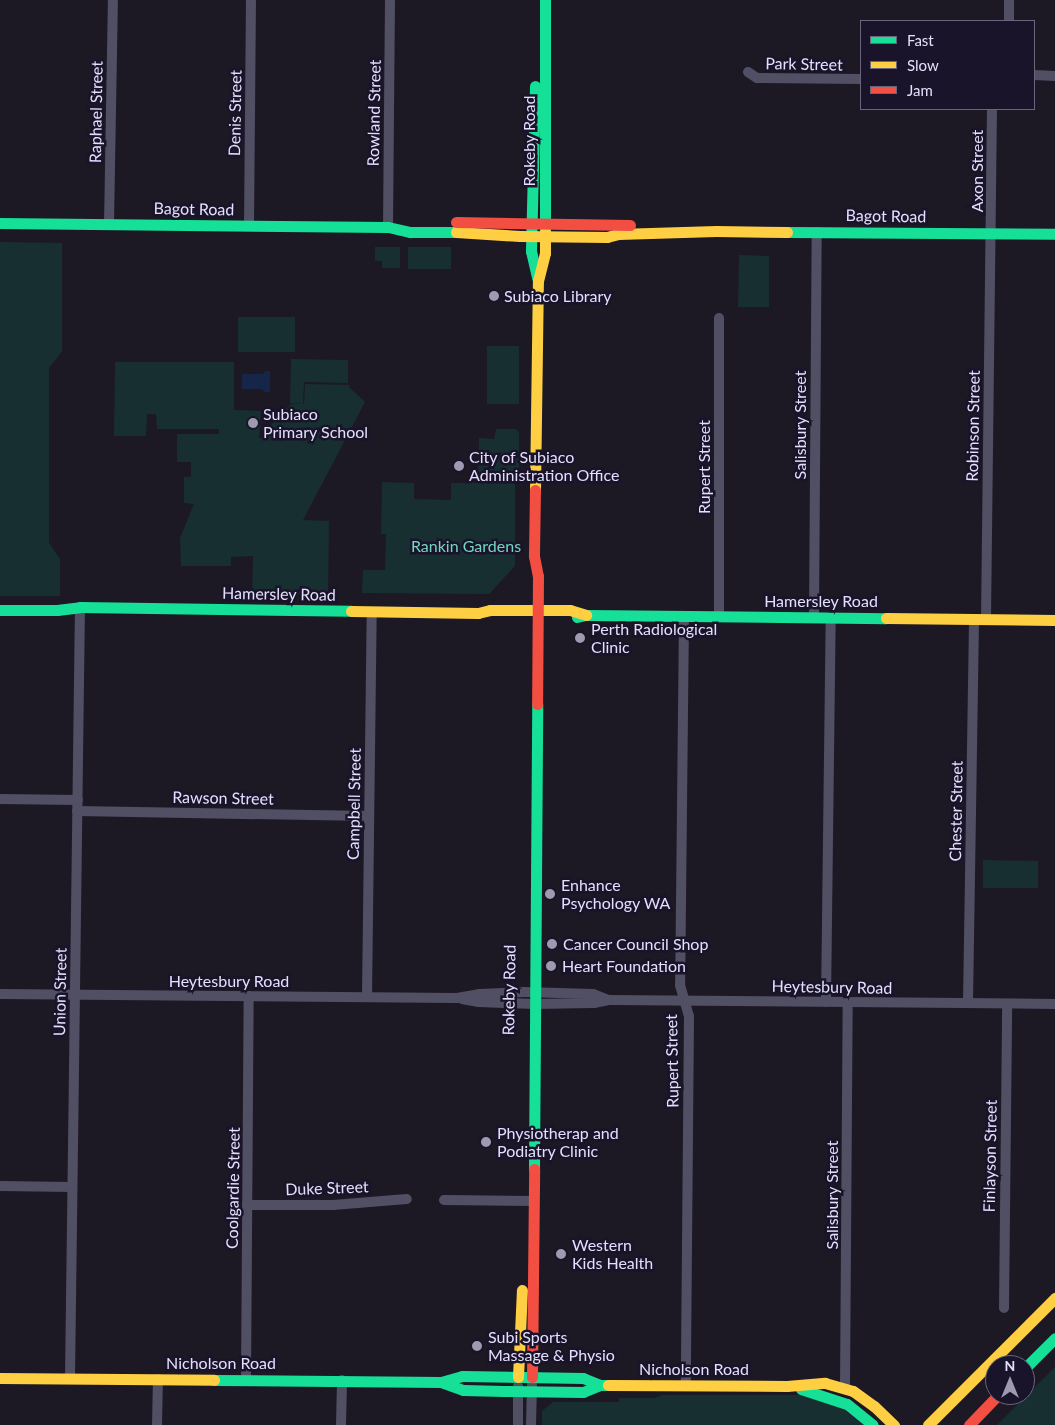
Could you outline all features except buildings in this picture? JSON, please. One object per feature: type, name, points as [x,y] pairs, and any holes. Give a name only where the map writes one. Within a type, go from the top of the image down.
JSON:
[{"type":"main road","name":"Rokeby Road","points":[[536,0],[531,251],[538,281]]},
{"type":"main road","name":"Rokeby Road","points":[[532,1377],[528,1201],[533,614],[529,577],[534,556],[538,281],[545,253],[545,0]]},
{"type":"main road","name":"Bagot Road","points":[[388,227],[409,222],[545,223],[670,225],[716,231]]},
{"type":"main road","name":"Bagot Road","points":[[0,223],[388,227],[410,232],[607,237],[618,234],[670,234],[716,231],[1055,234]]},
{"type":"main road","name":"Hamersley Road","points":[[0,601],[53,601],[80,607]]},
{"type":"main road","name":"Hamersley Road","points":[[0,610],[57,610],[80,607],[478,613],[490,610],[570,619],[586,615],[1055,620]]},
{"type":"main road","name":"Rokeby Road","points":[[518,1377],[528,1201]]},
{"type":"main road","points":[[928,1425],[1055,1298]]},
{"type":"main road","points":[[1035,1358],[1055,1338]]},
{"type":"main road","name":"Nicholson Road","points":[[0,1378],[441,1382],[462,1376],[582,1378],[600,1385],[787,1386],[820,1383],[845,1388],[874,1406],[894,1425]]},
{"type":"main road","name":"Nicholson Road","points":[[441,1382],[463,1390],[518,1392],[583,1392],[600,1385]]},
{"type":"main road","name":"Nicholson Road","points":[[787,1386],[824,1395],[847,1404],[873,1425]]},
{"type":"main road","points":[[969,1425],[988,1405]]},
{"type":"street","name":"Raphael Street","points":[[109,224],[112,0]]},
{"type":"street","name":"Denis Street","points":[[249,226],[251,0]]},
{"type":"street","name":"Rowland Street","points":[[388,227],[390,0]]},
{"type":"street","points":[[1009,0],[1009,20]]},
{"type":"street","name":"Park Street","points":[[748,72],[757,78],[860,79]]},
{"type":"street","points":[[1035,76],[1055,76]]},
{"type":"street","name":"Axon Street","points":[[991,234],[992,110]]},
{"type":"street","name":"Salisbury Street","points":[[814,617],[817,232]]},
{"type":"street","name":"Robinson Street","points":[[986,619],[991,234]]},
{"type":"street","name":"Rupert Street","points":[[719,318],[719,617]]},
{"type":"street","name":"Union Street","points":[[70,1378],[80,607]]},
{"type":"street","name":"Campbell Street","points":[[366,997],[372,612]]},
{"type":"street","name":"Rupert Street","points":[[684,616],[680,985],[689,1016],[686,1386]]},
{"type":"street","points":[[826,1002],[831,618]]},
{"type":"street","name":"Chester Street","points":[[968,1003],[974,619]]},
{"type":"street","points":[[0,800],[78,800]]},
{"type":"street","name":"Rawson Street","points":[[77,811],[369,816]]},
{"type":"street","name":"Heytesbury Road","points":[[0,994],[457,998],[479,1002],[593,994],[609,1000],[1055,1004]]},
{"type":"street","name":"Coolgardie Street","points":[[246,1379],[249,996]]},
{"type":"street","name":"Salisbury Street","points":[[845,1388],[848,1002]]},
{"type":"street","name":"Finlayson Street","points":[[1004,1308],[1006,1004]]},
{"type":"street","points":[[0,1186],[72,1187]]},
{"type":"street","name":"Duke Street","points":[[247,1205],[332,1206],[407,1199]]},
{"type":"street","points":[[444,1200],[528,1201]]},
{"type":"street","name":"Rokeby Road","points":[[518,1377],[518,1425]]},
{"type":"street","name":"Rokeby Road","points":[[531,1425],[532,1377]]},
{"type":"street","points":[[157,1425],[158,1379]]},
{"type":"street","points":[[341,1425],[342,1380]]},
{"type":"green space","points":[[0,242],[62,243],[62,351],[49,368],[49,543],[60,559],[60,596],[0,596]]},
{"type":"green space","points":[[375,247],[400,247],[400,268],[382,268],[382,261],[375,261]]},
{"type":"green space","points":[[408,247],[451,247],[451,269],[408,269]]},
{"type":"green space","points":[[739,255],[769,256],[769,307],[738,307]]},
{"type":"green space","points":[[238,317],[295,317],[295,352],[238,352]]},
{"type":"green space","points":[[487,346],[519,346],[519,404],[487,404]]},
{"type":"green space","points":[[291,359],[348,360],[348,383],[304,382],[303,404],[290,403]]},
{"type":"green space","points":[[115,362],[234,362],[234,410],[261,411],[259,438],[262,438],[262,435],[291,404],[304,404],[305,384],[349,385],[365,402],[303,520],[329,521],[328,595],[252,594],[253,556],[231,557],[231,566],[181,566],[180,538],[194,504],[184,503],[184,477],[191,477],[191,462],[177,462],[177,434],[219,434],[219,429],[157,429],[156,414],[147,414],[146,436],[114,436]]},
{"type":"green space","name":"Rankin Gardens","points":[[496,429],[516,429],[519,433],[519,474],[515,475],[515,566],[489,594],[362,593],[363,570],[385,570],[386,534],[381,534],[382,482],[414,483],[414,499],[451,500],[451,483],[478,483],[479,438],[494,439]]},
{"type":"green space","points":[[983,860],[1038,861],[1038,888],[983,888]]},
{"type":"green space","points":[[1055,1367],[1055,1425],[997,1425],[1017,1405],[1035,1405],[1035,1387]]},
{"type":"green space","points":[[662,1395],[801,1395],[836,1404],[864,1425],[542,1425],[542,1411],[553,1402],[619,1402],[619,1398],[655,1398]]},
{"type":"water","points":[[265,371],[270,371],[270,392],[265,392],[262,389],[242,389],[242,374],[263,374]]},
{"type":"traffic: fast","points":[[545,0],[545,232]]},
{"type":"traffic: fast","points":[[535,86],[531,251],[537,278]]},
{"type":"traffic: fast","points":[[0,223],[388,227],[410,232],[456,232]]},
{"type":"traffic: fast","points":[[787,232],[1055,234]]},
{"type":"traffic: fast","points":[[0,610],[57,610],[80,607],[351,611]]},
{"type":"traffic: fast","points":[[577,617],[586,615],[886,618]]},
{"type":"traffic: fast","points":[[534,1169],[537,704]]},
{"type":"traffic: fast","points":[[1035,1358],[1055,1338]]},
{"type":"traffic: fast","points":[[214,1380],[441,1382],[462,1376],[583,1378],[600,1385],[608,1385]]},
{"type":"traffic: fast","points":[[441,1382],[463,1390],[504,1391],[583,1392],[600,1385]]},
{"type":"traffic: fast","points":[[801,1389],[847,1404],[873,1425]]},
{"type":"traffic: slow","points":[[456,232],[520,236],[607,237],[618,234],[716,231],[787,232]]},
{"type":"traffic: slow","points":[[535,490],[538,281],[545,253],[545,232]]},
{"type":"traffic: slow","points":[[351,611],[478,613],[490,610],[570,610],[586,615]]},
{"type":"traffic: slow","points":[[886,618],[1055,620]]},
{"type":"traffic: slow","points":[[518,1377],[522,1290]]},
{"type":"traffic: slow","points":[[928,1425],[1055,1298]]},
{"type":"traffic: slow","points":[[0,1378],[214,1380]]},
{"type":"traffic: slow","points":[[608,1385],[787,1386],[825,1383],[853,1391],[874,1406],[894,1425]]},
{"type":"traffic: jam","points":[[456,222],[630,225]]},
{"type":"traffic: jam","points":[[535,490],[534,556],[538,576],[537,704]]},
{"type":"traffic: jam","points":[[532,1377],[534,1169]]},
{"type":"traffic: jam","points":[[969,1425],[988,1405]]},
{"type":"place","name":"Subiaco Library","points":[[494,296]]},
{"type":"place","name":"Subiaco Primary School","points":[[253,423]]},
{"type":"place","name":"City of Subiaco Administration Office","points":[[459,466]]},
{"type":"place","name":"Perth Radiological Clinic","points":[[580,638]]},
{"type":"place","name":"Enhance Psychology WA","points":[[550,894]]},
{"type":"place","name":"Cancer Council Shop","points":[[552,944]]},
{"type":"place","name":"Heart Foundation","points":[[551,966]]},
{"type":"place","name":"Physiotherap and Podiatry Clinic","points":[[486,1142]]},
{"type":"place","name":"Western Kids Health","points":[[561,1254]]},
{"type":"place","name":"Subi Sports Massage & Physio","points":[[477,1346]]}]
